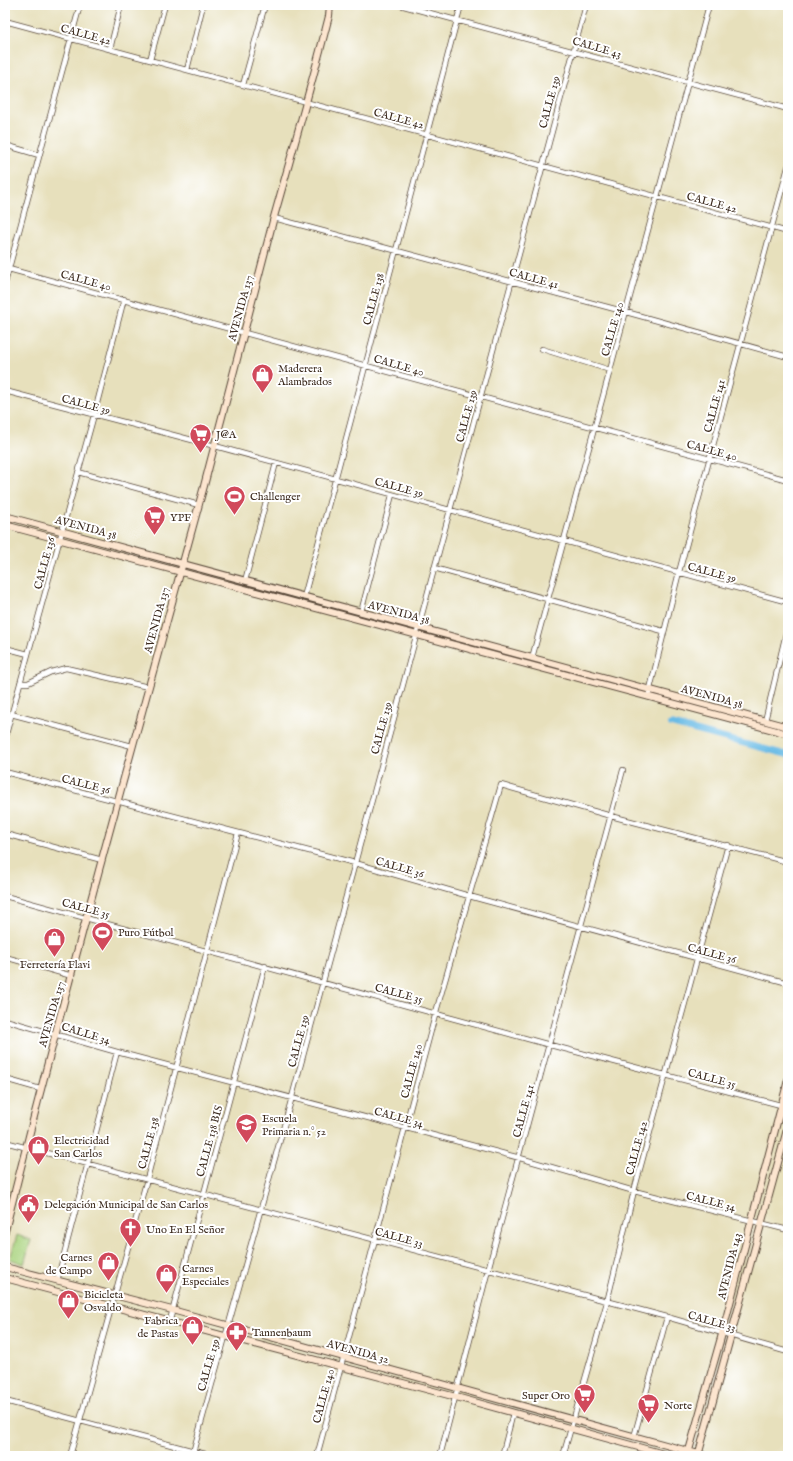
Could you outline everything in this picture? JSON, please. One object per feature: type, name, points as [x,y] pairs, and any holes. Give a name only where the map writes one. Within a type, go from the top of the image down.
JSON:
[{"type":"main road","name":"AVENIDA 137","points":[[5,1231],[8,1205],[27,1148],[40,1089],[72,976],[117,801],[179,571],[199,505],[274,218],[307,102],[329,16],[330,5]]},
{"type":"main road","name":"AVENIDA 137","points":[[329,16],[335,5]]},
{"type":"main road","name":"AVENIDA 38","points":[[5,516],[788,727]]},
{"type":"main road","name":"AVENIDA 38","points":[[5,525],[788,734]]},
{"type":"main road","name":"AVENIDA 143","points":[[688,1454],[722,1334],[751,1220],[785,1107],[788,1080]]},
{"type":"main road","name":"AVENIDA 143","points":[[698,1455],[788,1126]]},
{"type":"main road","name":"AVENIDA 32","points":[[5,1267],[172,1310],[634,1437],[688,1454],[706,1456]]},
{"type":"main road","name":"AVENIDA 32","points":[[5,1278],[456,1396],[671,1456]]},
{"type":"street","points":[[5,283],[7,268],[80,5]]},
{"type":"street","points":[[110,49],[121,5]]},
{"type":"street","points":[[150,60],[165,5]]},
{"type":"street","points":[[187,70],[203,5]]},
{"type":"street","points":[[243,85],[265,5]]},
{"type":"street","name":"CALLE 43","points":[[400,5],[788,109]]},
{"type":"street","name":"CALLE 138","points":[[304,597],[334,478],[461,5]]},
{"type":"street","name":"CALLE 139","points":[[193,1453],[323,983],[572,50],[586,5]]},
{"type":"street","name":"CALLE 140","points":[[532,658],[709,5]]},
{"type":"street","name":"CALLE 42","points":[[5,21],[788,232]]},
{"type":"street","points":[[5,145],[39,155]]},
{"type":"street","name":"CALLE 141","points":[[648,697],[663,631],[740,344],[773,228],[788,167]]},
{"type":"street","name":"CALLE 41","points":[[274,218],[788,357]]},
{"type":"street","name":"CALLE 40","points":[[7,268],[788,480]]},
{"type":"street","name":"CALLE 136","points":[[5,738],[94,415],[124,299]]},
{"type":"street","points":[[542,349],[610,370]]},
{"type":"street","name":"CALLE 39","points":[[5,392],[215,446],[788,602]]},
{"type":"street","points":[[245,581],[276,463]]},
{"type":"street","points":[[78,472],[199,505]]},
{"type":"street","points":[[361,612],[392,495]]},
{"type":"street","points":[[434,568],[663,631]]},
{"type":"street","points":[[765,721],[788,625]]},
{"type":"street","points":[[5,648],[28,654]]},
{"type":"street","points":[[20,683],[28,683],[51,672],[66,668],[148,687]]},
{"type":"street","points":[[11,714],[132,746]]},
{"type":"street","name":"CALLE 141","points":[[440,1456],[488,1270],[520,1158],[580,927],[623,770]]},
{"type":"street","name":"CALLE 36","points":[[5,772],[355,863],[580,927],[788,983]]},
{"type":"street","name":"CALLE 140","points":[[317,1456],[436,1012],[502,785],[611,816]]},
{"type":"street","points":[[611,816],[728,845],[788,862]]},
{"type":"street","name":"CALLE 138","points":[[70,1456],[209,950],[238,833]]},
{"type":"street","points":[[5,834],[102,860]]},
{"type":"street","name":"CALLE 142","points":[[563,1456],[572,1420],[607,1302],[664,1074],[728,845]]},
{"type":"street","name":"CALLE 35","points":[[5,896],[209,950],[323,983],[436,1012],[550,1045],[785,1107]]},
{"type":"street","points":[[5,957],[72,976]]},
{"type":"street","name":"CALLE 138 BIS","points":[[170,1320],[265,966]]},
{"type":"street","name":"CALLE 34","points":[[5,1020],[117,1052],[520,1158],[634,1191],[788,1230]]},
{"type":"street","points":[[57,1281],[117,1052]]},
{"type":"street","points":[[5,1079],[40,1089]]},
{"type":"street","name":"CALLE 33","points":[[5,1142],[667,1317],[788,1352]]},
{"type":"street","points":[[634,1437],[667,1317]]},
{"type":"street","points":[[5,1401],[80,1420],[193,1453],[213,1456]]},
{"type":"street","points":[[502,1456],[513,1413]]},
{"type":"green space","points":[[17,1235],[31,1240],[24,1264],[10,1259]]},
{"type":"waterway","points":[[671,724],[788,755]]},
{"type":"place","name":"Maderera Alambrados","points":[[262,394]]},
{"type":"place","name":"J@A","points":[[200,454]]},
{"type":"place","name":"Challenger","points":[[234,516]]},
{"type":"place","name":"YPF","points":[[154,536]]},
{"type":"place","name":"Puro Fútbol","points":[[102,952]]},
{"type":"place","name":"Ferretería Flavi","points":[[55,958]]},
{"type":"place","name":"Escuela Primaria n.° 52","points":[[246,1144]]},
{"type":"place","name":"Electricidad San Carlos","points":[[39,1166]]},
{"type":"place","name":"Delegación Municipal de San Carlos","points":[[29,1224]]},
{"type":"place","name":"Uno En El Señor","points":[[130,1248]]},
{"type":"place","name":"Carnes de Campo","points":[[108,1282]]},
{"type":"place","name":"Carnes Especiales","points":[[167,1294]]},
{"type":"place","name":"Bicicleta Osvaldo","points":[[68,1320]]},
{"type":"place","name":"Fabrica de Pastas","points":[[193,1346]]},
{"type":"place","name":"Tannenbaum","points":[[236,1352]]},
{"type":"place","name":"Super Oro","points":[[585,1414]]},
{"type":"place","name":"Norte","points":[[648,1424]]}]
